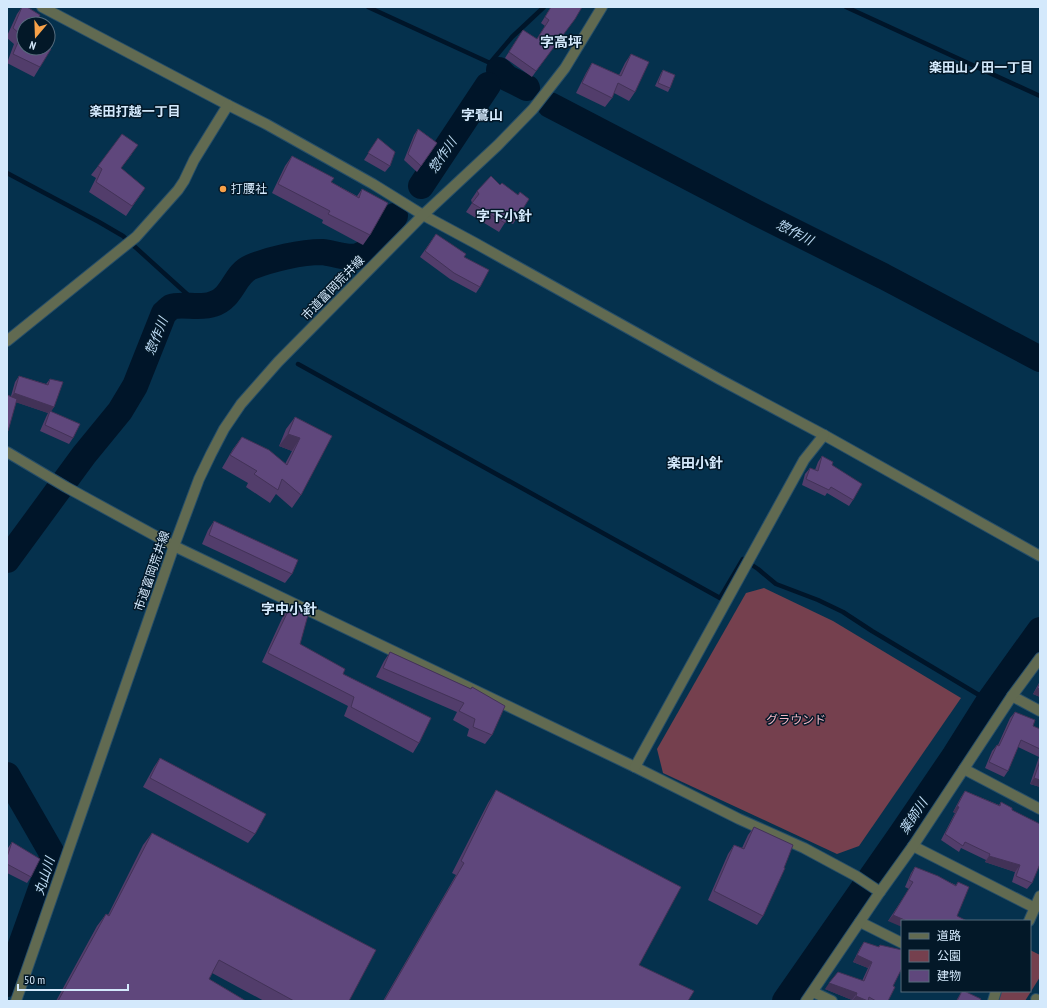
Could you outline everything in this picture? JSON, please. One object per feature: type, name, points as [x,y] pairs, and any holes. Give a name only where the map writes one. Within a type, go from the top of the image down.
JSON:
[{"type":"street","points":[[42,7],[266,124],[373,184],[423,215],[719,379],[824,435],[1040,556]]},
{"type":"street","name":"市道富岡荒井線","points":[[16,1001],[174,546],[199,479],[224,429],[241,404],[278,362],[423,215],[498,145],[538,103],[565,68],[602,7]]},
{"type":"street","points":[[7,341],[129,243],[178,190],[194,160],[228,105]]},
{"type":"street","points":[[635,766],[804,460],[824,435]]},
{"type":"street","points":[[7,452],[174,546],[804,848],[856,876],[877,890]]},
{"type":"street","points":[[806,1001],[860,922],[877,890],[913,846],[1012,696],[1040,658]]},
{"type":"street","points":[[1012,696],[1040,711]]},
{"type":"street","points":[[964,768],[1040,809]]},
{"type":"street","points":[[913,846],[1035,908]]},
{"type":"street","points":[[1029,920],[1040,896]]},
{"type":"street","points":[[860,922],[901,942]]},
{"type":"street","points":[[813,992],[832,1001]]},
{"type":"green space","name":"グラウンド","points":[[764,588],[833,621],[961,698],[859,846],[837,854],[663,773],[657,749],[746,593]]},
{"type":"green space","points":[[1031,950],[1040,955],[1040,977],[1031,991]]},
{"type":"green space","points":[[1002,992],[1031,992],[1025,1001],[997,1001]]},
{"type":"building","points":[[22,7],[27,7],[40,15],[40,16],[18,16]]},
{"type":"building","points":[[551,7],[582,7],[575,19],[536,71],[509,52],[523,30],[537,39],[549,20],[545,17]]},
{"type":"building","points":[[16,21],[16,31],[13,28]]},
{"type":"building","points":[[16,47],[16,55],[13,54]]},
{"type":"building","points":[[631,54],[649,62],[635,92],[618,83],[612,98],[582,83],[592,63],[621,76]]},
{"type":"building","points":[[17,56],[47,56],[40,67]]},
{"type":"building","points":[[663,70],[675,75],[670,88],[658,83]]},
{"type":"building","points":[[418,129],[437,143],[421,166],[408,154]]},
{"type":"building","points":[[122,134],[138,145],[121,168],[145,188],[132,206],[96,182],[102,169],[98,166]]},
{"type":"building","points":[[378,138],[395,152],[390,166],[368,153]]},
{"type":"building","points":[[292,156],[334,178],[331,182],[359,198],[362,189],[388,203],[370,235],[328,214],[330,211],[278,184]]},
{"type":"building","points":[[491,176],[500,185],[502,183],[518,195],[520,192],[529,199],[519,215],[512,212],[505,223],[472,203],[479,194],[477,191]]},
{"type":"building","points":[[436,234],[466,254],[464,257],[489,270],[480,287],[454,273],[425,251]]},
{"type":"building","points":[[19,376],[48,385],[50,379],[63,382],[54,407],[14,393]]},
{"type":"building","points":[[7,395],[17,399],[8,431],[7,431]]},
{"type":"building","points":[[50,411],[80,424],[73,438],[45,425]]},
{"type":"building","points":[[295,417],[332,436],[301,495],[282,479],[278,490],[254,474],[257,471],[230,455],[242,437],[269,450],[287,465],[300,438],[288,434]]},
{"type":"building","points":[[822,456],[833,462],[832,465],[862,484],[853,500],[831,487],[829,490],[806,479],[810,468],[818,471]]},
{"type":"building","points":[[214,521],[298,560],[292,574],[209,535]]},
{"type":"building","points":[[291,605],[308,615],[300,644],[345,669],[343,674],[431,718],[419,743],[351,707],[354,697],[268,653]]},
{"type":"building","points":[[390,652],[471,689],[472,687],[505,706],[492,735],[473,727],[475,719],[459,711],[464,703],[383,668]]},
{"type":"building","points":[[1015,712],[1035,720],[1033,726],[1040,729],[1040,749],[1021,740],[1008,771],[989,762],[997,745],[999,746]]},
{"type":"building","points":[[160,758],[266,814],[255,834],[150,778]]},
{"type":"building","points":[[1040,761],[1040,780],[1034,778]]},
{"type":"building","points":[[496,790],[681,887],[639,965],[694,991],[688,1001],[384,1001],[464,863],[461,861]]},
{"type":"building","points":[[965,791],[1000,806],[1001,802],[1012,808],[1012,810],[1040,824],[1040,864],[1032,883],[1016,876],[1020,865],[989,856],[990,854],[965,842],[963,846],[945,834],[959,807],[957,806]]},
{"type":"building","points":[[754,827],[793,845],[785,868],[763,916],[714,891],[734,845],[744,849]]},
{"type":"building","points":[[152,833],[376,950],[349,1001],[294,1001],[219,960],[209,979],[246,1001],[58,1001],[106,914],[109,916]]},
{"type":"building","points":[[12,842],[40,859],[31,877],[7,864],[7,857]]},
{"type":"building","points":[[915,867],[938,876],[956,886],[958,882],[969,887],[957,916],[965,920],[905,920],[893,915],[913,882],[909,880]]},
{"type":"building","points":[[864,942],[879,947],[880,945],[901,950],[901,970],[888,1001],[876,1001],[869,997],[868,1001],[856,996],[857,993],[829,983],[838,972],[864,981],[872,962],[857,955]]},
{"type":"building","points":[[962,992],[966,992],[981,999],[980,1001],[957,1001]]},
{"type":"waterway","points":[[368,7],[490,63],[499,70]]},
{"type":"waterway","points":[[490,63],[512,37],[544,7]]},
{"type":"waterway","points":[[846,7],[1040,96]]},
{"type":"waterway","name":"惣作川","points":[[499,70],[507,78],[527,88]]},
{"type":"waterway","name":"惣作川","points":[[421,186],[488,85]]},
{"type":"waterway","name":"惣作川","points":[[550,105],[757,213],[883,276],[1040,359]]},
{"type":"waterway","points":[[7,173],[123,236],[188,295]]},
{"type":"waterway","name":"惣作川","points":[[7,560],[84,455],[120,411],[135,386],[164,313],[169,308],[175,306],[203,306],[220,301],[225,297],[245,270],[277,259],[305,253],[322,252],[345,256],[358,256],[370,249],[375,244],[395,216]]},
{"type":"waterway","points":[[298,364],[720,598],[743,559],[776,584],[818,600],[843,612],[989,701]]},
{"type":"waterway","name":"薬師川","points":[[785,1001],[902,833],[955,755],[989,701],[1040,630]]},
{"type":"waterway","name":"丸山川","points":[[7,775],[53,855],[7,984]]},
{"type":"place","name":"打腰社","points":[[223,189]]},
{"type":"district","name":"字高坪","points":[[561,42]]},
{"type":"district","name":"楽田山ノ田一丁目","points":[[981,67]]},
{"type":"district","name":"楽田打越一丁目","points":[[135,111]]},
{"type":"district","name":"字鷺山","points":[[482,115]]},
{"type":"district","name":"字下小針","points":[[504,216]]},
{"type":"district","name":"楽田小針","points":[[695,463]]},
{"type":"district","name":"字中小針","points":[[289,609]]}]
